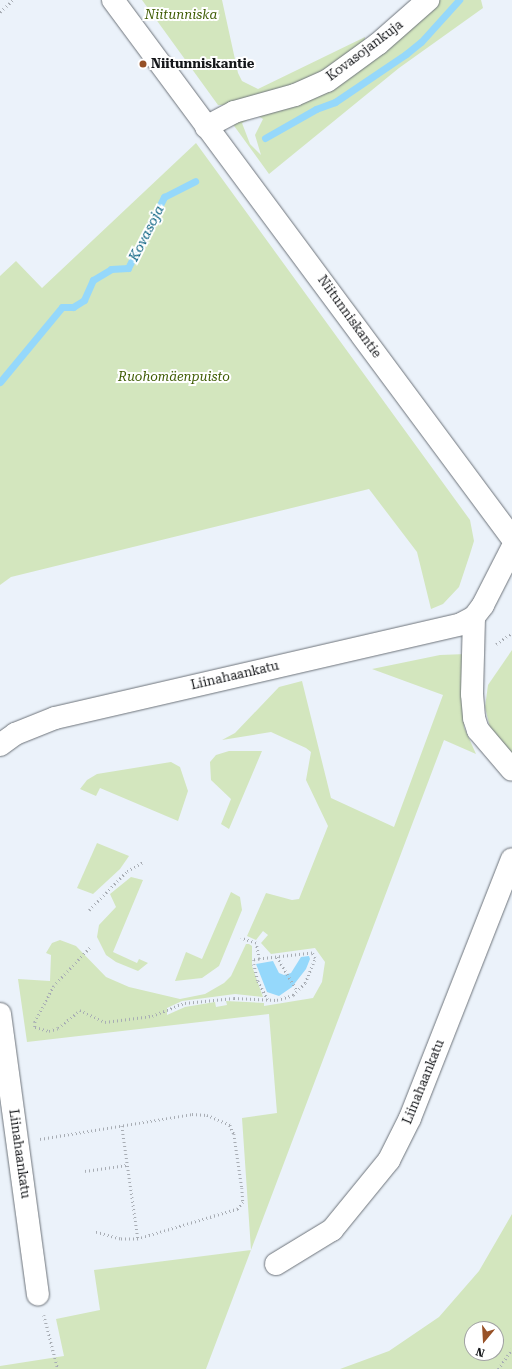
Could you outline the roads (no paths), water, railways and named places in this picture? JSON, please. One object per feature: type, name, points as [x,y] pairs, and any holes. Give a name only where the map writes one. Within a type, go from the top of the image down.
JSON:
[{"type":"street","name":"Niitunniskantie","points":[[113,0],[206,127],[294,242],[512,538]]},
{"type":"street","name":"Kovasojankuja","points":[[206,127],[234,112],[295,95],[327,81],[378,44],[428,0]]},
{"type":"street","points":[[512,548],[474,617],[472,694],[474,718],[478,730],[512,770]]},
{"type":"street","name":"Liinahaankatu","points":[[0,745],[16,734],[55,718],[461,624],[474,617]]},
{"type":"street","name":"Liinahaankatu","points":[[276,1264],[332,1230],[389,1160],[410,1118],[512,859]]},
{"type":"street","name":"Liinahaankatu","points":[[0,1014],[38,1294]]},
{"type":"water","points":[[309,956],[310,959],[306,969],[292,987],[279,996],[267,992],[256,964],[273,961],[279,973],[284,975],[291,973],[301,957]]},
{"type":"waterway","name":"Kovasoja","points":[[265,138],[316,109],[335,102],[406,54],[421,42],[459,0]]},
{"type":"waterway","name":"Kovasoja","points":[[0,382],[62,307],[73,307],[84,300],[93,280],[111,269],[128,268],[164,197],[195,181]]},
{"type":"place","name":"Niitunniskantie","points":[[143,64]]},
{"type":"park label","name":"Niitunniska","points":[[181,15]]},
{"type":"park label","name":"Ruohomäenpuisto","points":[[174,377]]}]
